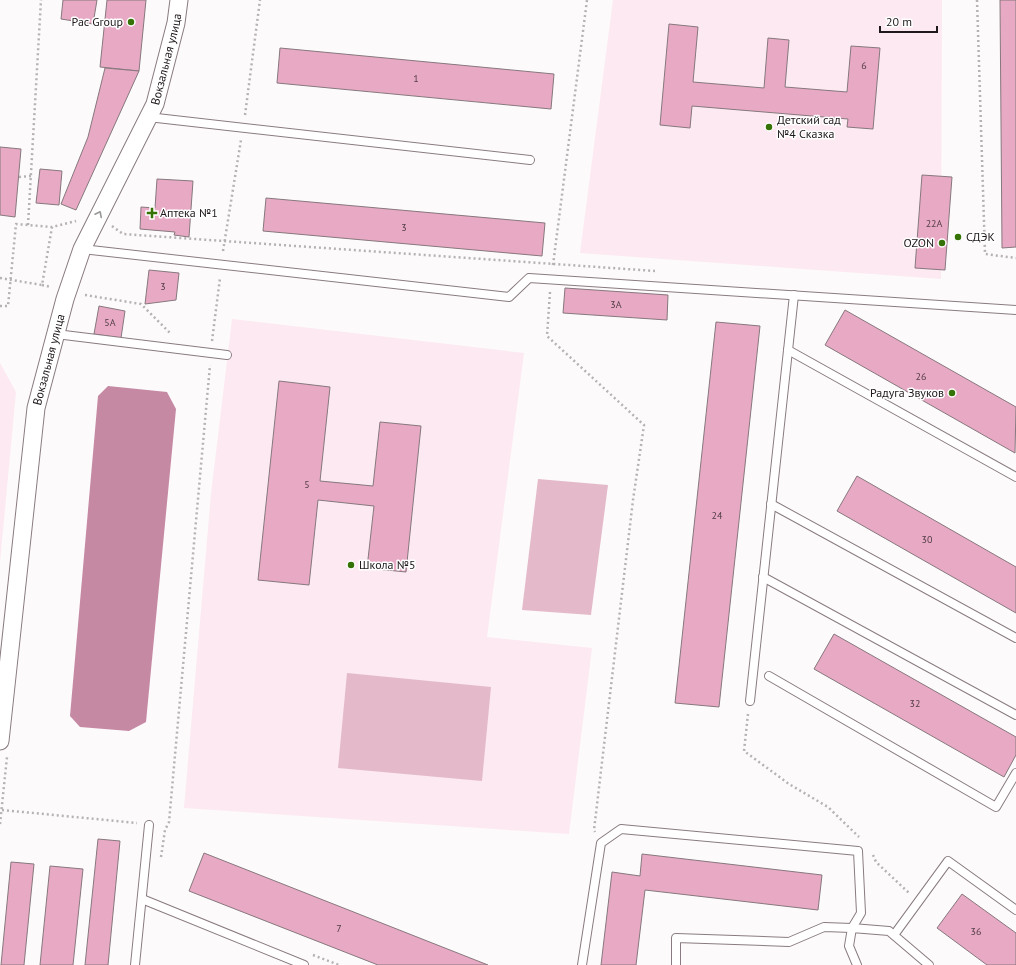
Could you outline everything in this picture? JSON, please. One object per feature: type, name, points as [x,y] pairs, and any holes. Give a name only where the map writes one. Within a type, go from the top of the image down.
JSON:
[{"type":"street","name":"Вокзальная улица","points":[[0,741],[36,408],[56,334],[82,249],[155,104],[176,23],[180,0]]},
{"type":"lane","points":[[148,117],[530,160]]},
{"type":"lane","points":[[82,249],[508,297],[529,278],[1016,310]]},
{"type":"lane","points":[[750,701],[794,295]]},
{"type":"lane","points":[[56,334],[227,355]]},
{"type":"lane","points":[[788,350],[1016,477]]},
{"type":"lane","points":[[771,504],[1016,638]]},
{"type":"lane","points":[[763,577],[1016,715]]},
{"type":"lane","points":[[769,676],[996,807],[1016,773]]},
{"type":"lane","points":[[135,965],[149,825]]},
{"type":"lane","points":[[582,965],[602,843],[621,829],[858,851],[861,913],[852,928],[849,946],[857,965]]},
{"type":"lane","points":[[894,934],[948,861],[1016,910]]},
{"type":"lane","points":[[142,899],[304,965]]},
{"type":"lane","points":[[676,965],[676,938],[789,942],[824,927],[889,931],[929,965]]},
{"type":"path","points":[[28,225],[41,0]]},
{"type":"path","points":[[587,0],[551,279],[547,336],[644,425],[633,500],[594,830],[602,843]]},
{"type":"path","points":[[977,0],[985,254],[1016,258]]},
{"type":"path","points":[[19,177],[31,176]]},
{"type":"path","points":[[0,306],[8,306],[16,224],[52,228],[99,215],[123,234],[224,242]]},
{"type":"path","points":[[0,278],[42,285],[52,228]]},
{"type":"path","points":[[161,860],[165,830],[169,822],[211,353],[221,264]]},
{"type":"path","points":[[82,294],[141,304],[187,350]]},
{"type":"path","points":[[750,701],[744,751],[789,784],[828,808],[861,838]]},
{"type":"path","points":[[2,810],[149,825],[169,822]]},
{"type":"path","points":[[871,852],[876,862],[918,901]]},
{"type":"path","points":[[310,953],[339,965]]},
{"type":"shaded area","name":"Детский сад №4 Сказка","points":[[613,0],[942,0],[941,279],[580,253]]},
{"type":"shaded area","name":"Школа №5","points":[[232,319],[524,353],[487,637],[592,648],[569,834],[184,808],[211,494]]},
{"type":"shaded area","points":[[0,363],[16,392],[0,562]]},
{"type":"shaded area","points":[[108,386],[167,392],[176,409],[146,722],[129,731],[80,727],[70,716],[98,396]]},
{"type":"shaded area","points":[[538,479],[608,485],[591,615],[522,610]]},
{"type":"shaded area","points":[[347,673],[491,687],[482,781],[338,768]]},
{"type":"building","points":[[63,0],[97,0],[93,24],[61,19]]},
{"type":"building","points":[[107,0],[146,0],[139,71],[100,67]]},
{"type":"building","points":[[1000,0],[1016,0],[1016,247],[1002,248]]},
{"type":"building","points":[[669,24],[698,27],[693,82],[764,88],[768,38],[789,40],[785,87],[847,92],[851,46],[880,48],[873,129],[847,127],[848,119],[692,106],[690,128],[660,125]]},
{"type":"building","points":[[280,48],[554,74],[551,109],[277,83]]},
{"type":"building","points":[[105,68],[139,71],[76,210],[61,204],[88,137]]},
{"type":"building","points":[[0,147],[21,149],[15,217],[0,215]]},
{"type":"building","points":[[40,169],[62,171],[59,205],[36,203]]},
{"type":"building","points":[[922,175],[952,177],[945,270],[915,268]]},
{"type":"building","points":[[157,179],[193,181],[189,237],[174,235],[175,232],[140,229],[141,207],[155,208]]},
{"type":"building","points":[[266,198],[545,223],[542,256],[263,231]]},
{"type":"building","points":[[149,270],[179,273],[176,300],[145,304]]},
{"type":"building","points":[[565,288],[668,295],[667,320],[563,313]]},
{"type":"building","points":[[99,306],[125,311],[121,338],[94,334]]},
{"type":"building","points":[[845,310],[1016,407],[1015,453],[825,345]]},
{"type":"building","points":[[716,322],[760,326],[719,707],[675,703]]},
{"type":"building","points":[[279,381],[330,387],[320,481],[373,486],[380,422],[421,426],[406,572],[367,568],[374,506],[318,500],[309,585],[258,580]]},
{"type":"building","points":[[857,476],[1016,567],[1016,613],[837,511]]},
{"type":"building","points":[[834,634],[1016,737],[1016,755],[1004,777],[814,669]]},
{"type":"building","points":[[98,839],[120,841],[108,965],[85,965]]},
{"type":"building","points":[[204,853],[488,965],[378,965],[189,891]]},
{"type":"building","points":[[642,854],[822,875],[818,910],[645,890],[636,965],[601,965],[612,872],[640,876]]},
{"type":"building","points":[[11,862],[34,864],[24,965],[1,965]]},
{"type":"building","points":[[50,866],[83,869],[73,965],[40,965]]},
{"type":"building","points":[[962,894],[1016,933],[1016,965],[987,965],[937,928]]},
{"type":"place","name":"Pac Group","points":[[131,22]]},
{"type":"place","name":"Детский сад №4 Сказка","points":[[769,127]]},
{"type":"place","name":"Аптека №1","points":[[152,213]]},
{"type":"place","name":"СДЭК","points":[[958,237]]},
{"type":"place","name":"OZON","points":[[942,243]]},
{"type":"place","name":"Радуга Звуков","points":[[952,393]]},
{"type":"place","name":"Школа №5","points":[[351,565]]}]
